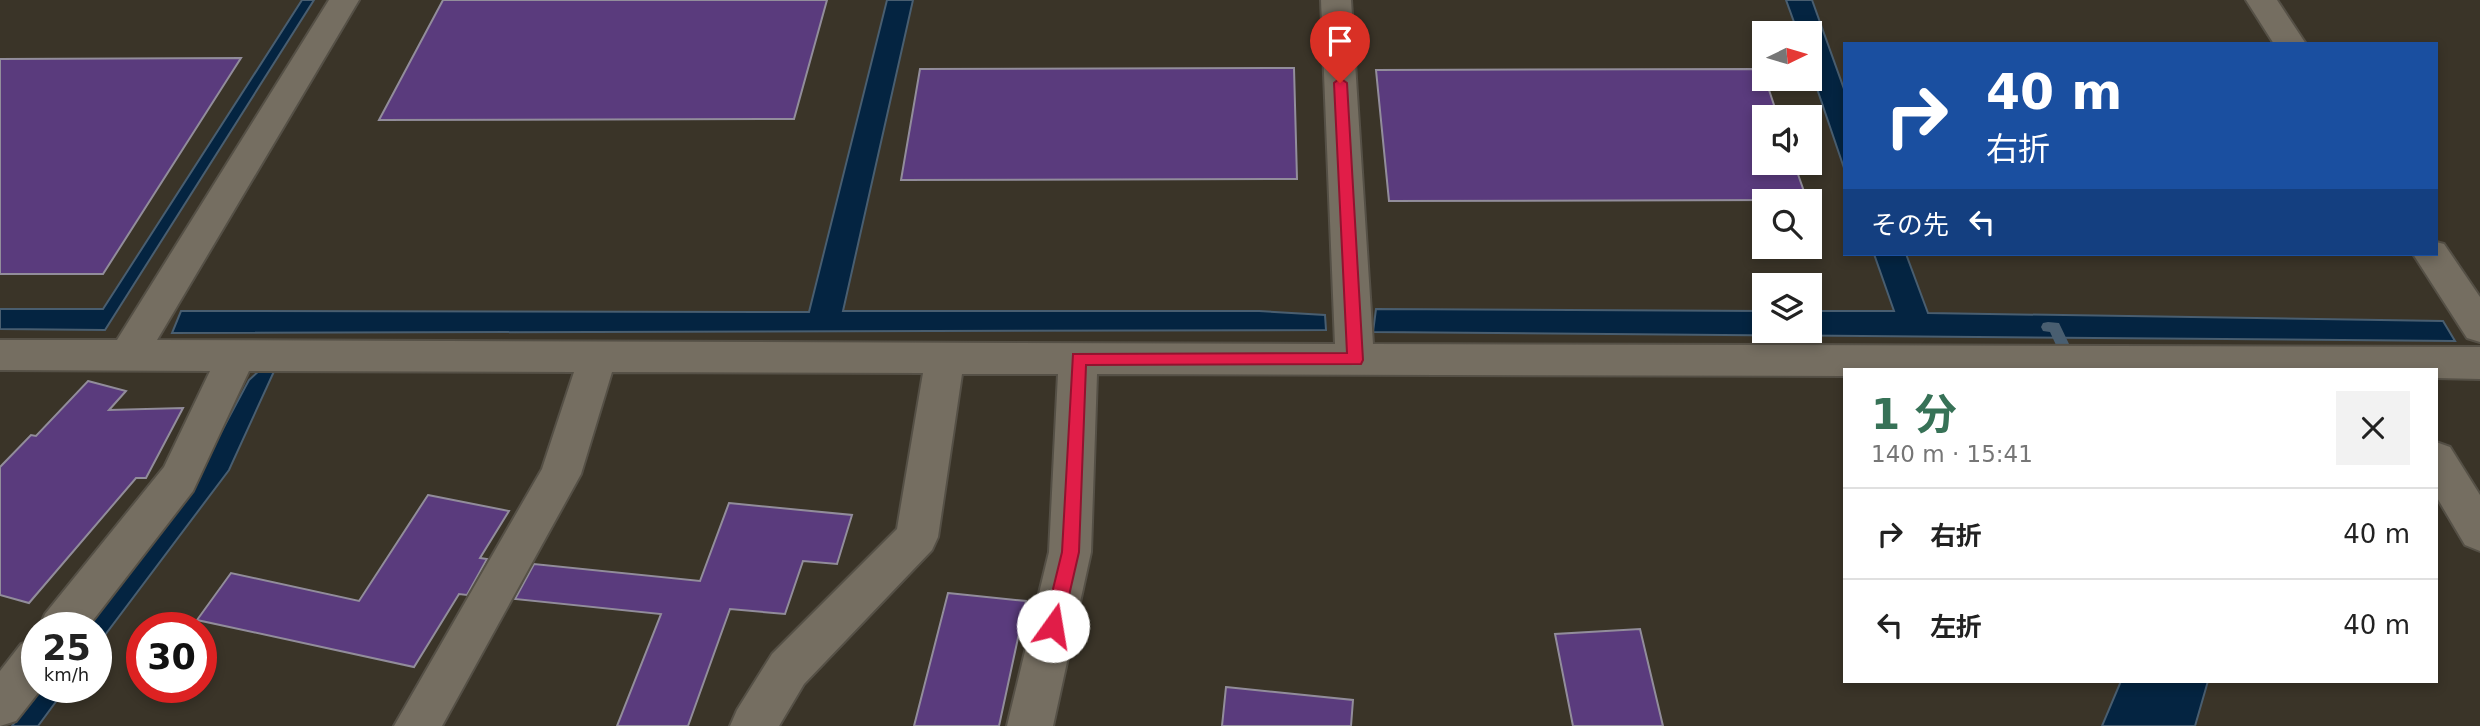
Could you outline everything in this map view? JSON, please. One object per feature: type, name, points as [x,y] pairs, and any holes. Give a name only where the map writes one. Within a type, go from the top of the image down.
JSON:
[{"type":"street","points":[[128,355],[344,0]]},
{"type":"street","points":[[1336,0],[1355,360]]},
{"type":"street","points":[[2261,0],[2289,42]]},
{"type":"street","points":[[2432,256],[2480,327]]},
{"type":"street","points":[[0,355],[2379,366],[2480,363]]},
{"type":"street","points":[[74,612],[179,479],[237,355]]},
{"type":"street","points":[[417,726],[561,474],[598,356]]},
{"type":"street","points":[[753,726],[788,669],[918,537],[945,358]]},
{"type":"street","points":[[1030,726],[1070,552],[1078,358]]},
{"type":"street","points":[[2438,462],[2480,532]]},
{"type":"street","points":[[0,706],[21,679]]},
{"type":"water","points":[[302,0],[314,0],[105,330],[0,329],[0,309],[103,309]]},
{"type":"water","points":[[887,0],[913,0],[843,311],[1259,311],[1325,315],[1326,330],[172,333],[181,311],[809,312]]},
{"type":"water","points":[[1786,0],[1812,0],[1820,21],[1794,21]]},
{"type":"water","points":[[1822,28],[1843,86],[1843,165],[1818,91],[1822,91]]},
{"type":"water","points":[[1875,256],[1907,256],[1928,313],[2443,321],[2455,341],[1822,336],[1822,311],[1894,311]]},
{"type":"water","points":[[1376,309],[1752,311],[1752,335],[1373,332]]},
{"type":"water","points":[[276,367],[229,470],[112,626],[112,612],[97,612],[195,481],[249,380],[261,369]]},
{"type":"water","points":[[2120,683],[2207,683],[2195,726],[2102,726]]},
{"type":"water","points":[[29,703],[55,703],[38,726],[12,726]]},
{"type":"building","points":[[443,0],[827,0],[794,119],[379,120]]},
{"type":"building","points":[[241,58],[103,274],[0,274],[0,59]]},
{"type":"building","points":[[1294,68],[1297,179],[901,180],[920,69]]},
{"type":"building","points":[[1752,69],[1752,91],[1769,91],[1774,105],[1752,105],[1752,175],[1798,175],[1803,189],[1752,189],[1752,200],[1389,201],[1376,70]]},
{"type":"building","points":[[88,381],[126,391],[109,410],[183,408],[146,478],[136,478],[29,603],[0,595],[0,467],[31,435],[36,436]]},
{"type":"building","points":[[428,495],[509,511],[480,558],[487,559],[467,595],[459,594],[414,667],[217,624],[217,612],[203,612],[231,573],[359,601]]},
{"type":"building","points":[[729,503],[852,515],[837,564],[803,561],[785,614],[730,609],[688,726],[617,726],[661,614],[515,599],[534,564],[700,581]]},
{"type":"building","points":[[948,593],[1026,601],[999,726],[914,726]]},
{"type":"building","points":[[1640,629],[1663,726],[1573,726],[1555,634]]},
{"type":"building","points":[[1226,687],[1353,700],[1351,726],[1222,726]]},
{"type":"waterway","points":[[2048,327],[2054,327],[2074,368]]},
{"type":"route","points":[[1053,626],[1070,552],[1078,358],[1355,360],[1340,83]]}]
